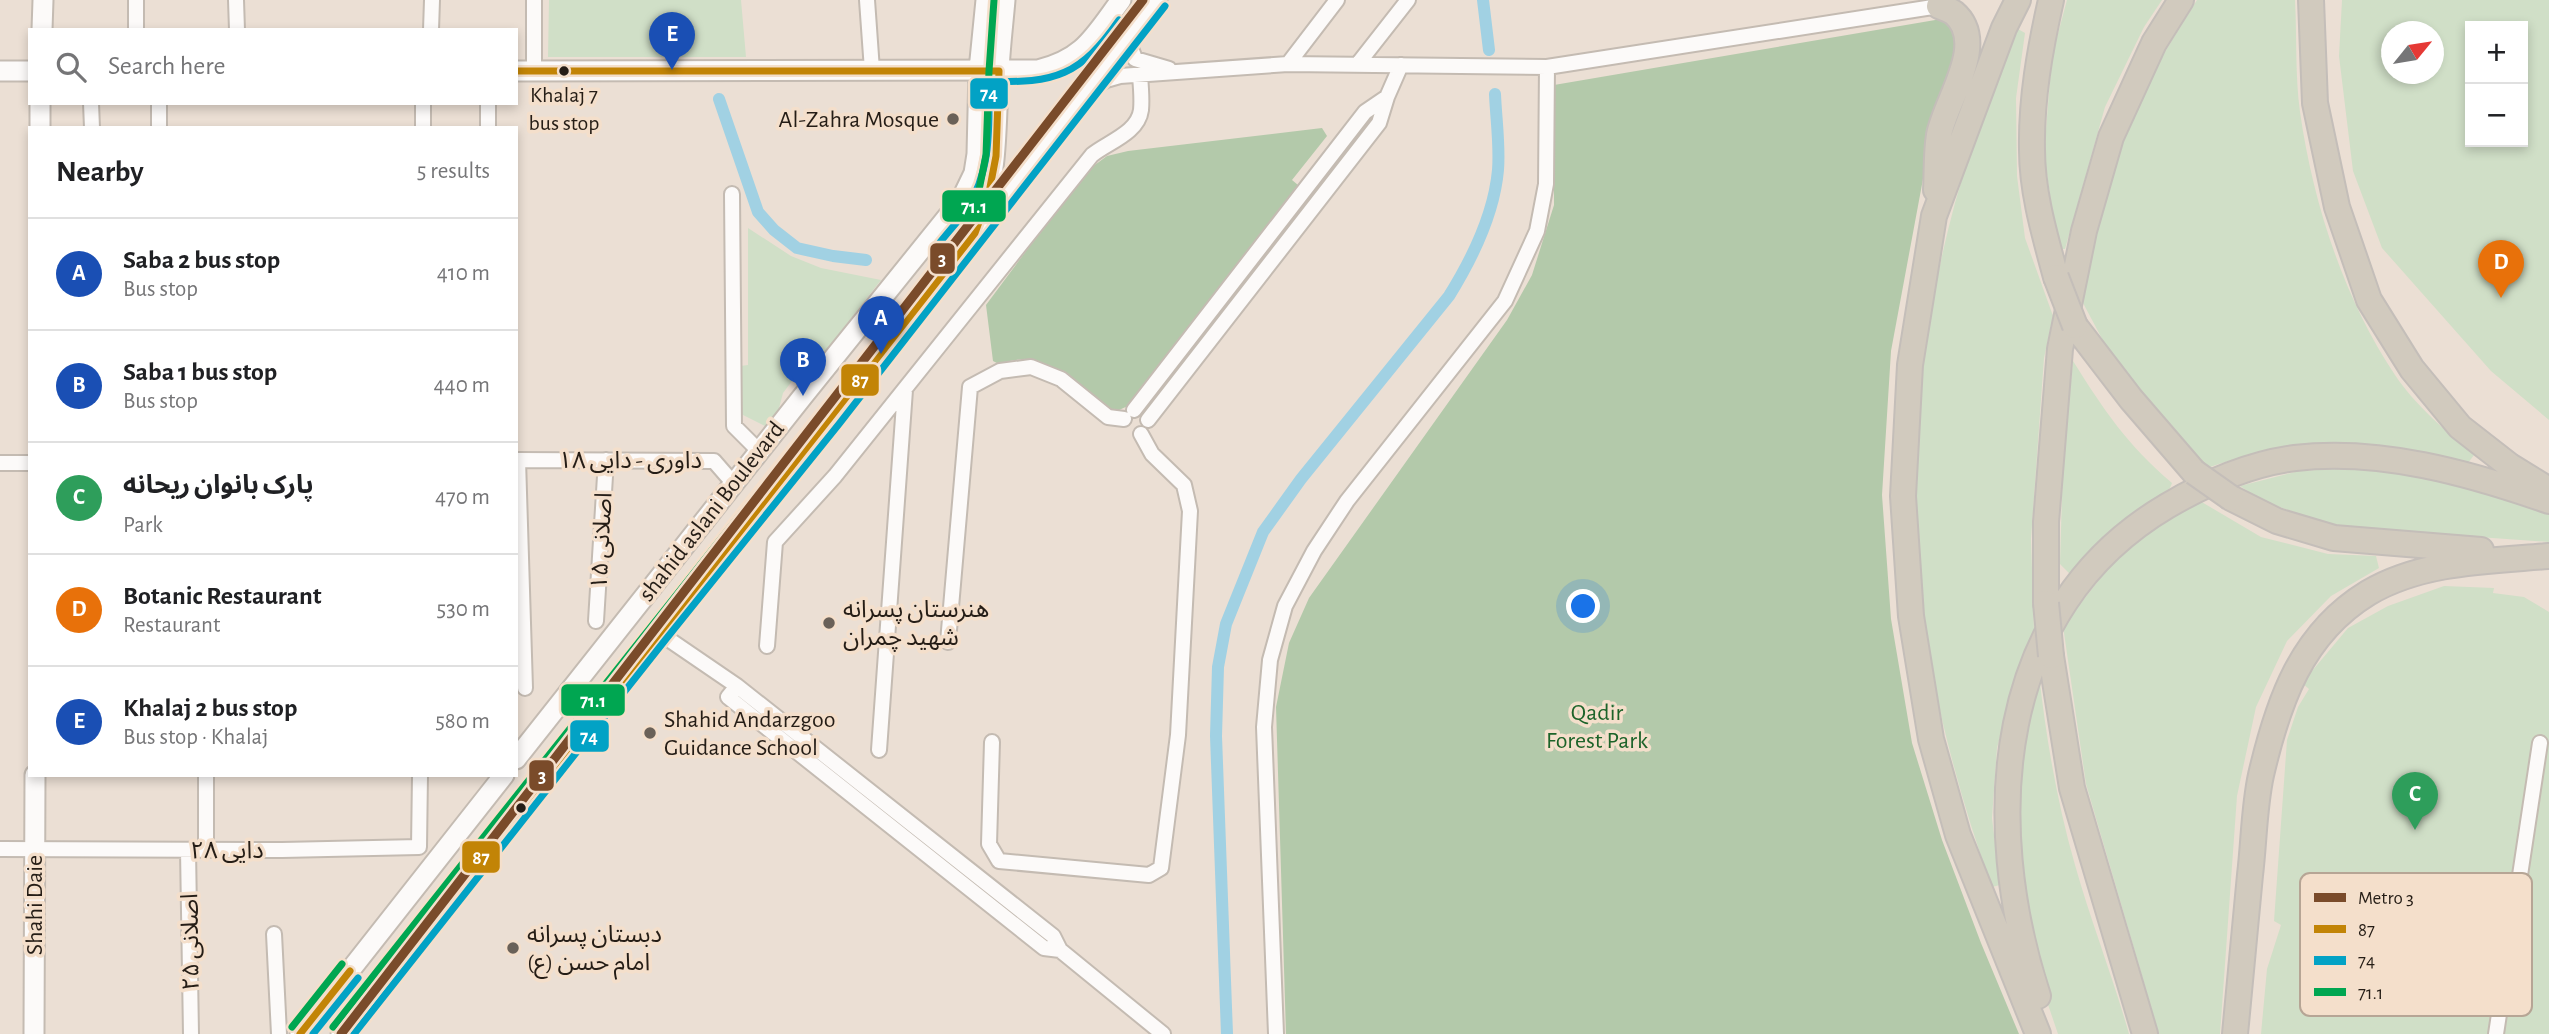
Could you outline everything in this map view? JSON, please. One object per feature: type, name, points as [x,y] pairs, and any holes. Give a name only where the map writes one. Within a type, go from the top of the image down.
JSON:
[{"type":"highway","points":[[1934,216],[2004,29],[2018,0]]},
{"type":"highway","points":[[2051,0],[2038,60],[2032,151],[2040,218],[2056,277],[2075,326],[2131,399],[2194,472],[2231,498],[2277,521],[2334,538],[2549,555]]},
{"type":"highway","points":[[2145,1034],[2072,788],[2051,656],[2046,603],[2046,522],[2060,349],[2084,231],[2111,137],[2154,43],[2181,0]]},
{"type":"highway","points":[[2311,0],[2315,103],[2337,207],[2369,300],[2412,369],[2460,427],[2510,466],[2549,490]]},
{"type":"highway","points":[[1943,3],[1954,13],[1968,36],[1968,52],[1939,134],[1934,216],[1910,365],[1903,496],[1911,616],[1931,739],[1958,835],[2038,1034]]},
{"type":"highway","points":[[2412,369],[2488,437],[2549,475]]},
{"type":"highway","points":[[2050,1034],[2029,969],[2010,885],[2007,819],[2011,746],[2029,670],[2064,603],[2101,557],[2142,521],[2199,488],[2248,469],[2295,458],[2348,457],[2398,461],[2457,473],[2549,501]]},
{"type":"highway","points":[[2235,1034],[2260,777],[2285,692],[2311,645],[2331,620],[2370,592],[2417,572],[2458,564],[2549,555]]},
{"type":"main road","points":[[42,28],[43,0]]},
{"type":"main road","points":[[975,233],[988,198],[996,156],[986,0]]},
{"type":"main road","points":[[989,70],[1006,0]]},
{"type":"main road","points":[[525,71],[1038,69],[1059,65],[1087,46],[1121,0]]},
{"type":"main road","name":"shahid aslani Boulevard","points":[[341,1034],[658,632],[831,418],[1157,0]]},
{"type":"main road","name":"shahid aslani Boulevard","points":[[518,756],[961,200],[974,173],[989,70]]},
{"type":"main road","points":[[0,71],[28,71]]},
{"type":"main road","points":[[40,105],[40,126]]},
{"type":"main road","name":"Shahi Daie","points":[[34,1034],[35,777]]},
{"type":"main road","points":[[299,1034],[502,777]]},
{"type":"street","points":[[136,0],[136,28]]},
{"type":"street","points":[[236,0],[236,28]]},
{"type":"street","points":[[431,28],[432,0]]},
{"type":"street","points":[[525,71],[534,0]]},
{"type":"street","points":[[867,0],[872,70]]},
{"type":"street","points":[[1288,64],[1337,0]]},
{"type":"street","points":[[1357,65],[1408,0]]},
{"type":"street","points":[[1083,95],[1106,80],[1120,76],[1288,64],[1547,67],[1943,3]]},
{"type":"street","points":[[1127,37],[1135,59],[1174,71]]},
{"type":"street","points":[[1387,97],[1365,112],[1129,414],[1128,432],[1134,435],[1144,427],[1379,124],[1401,65]]},
{"type":"street","points":[[1276,1034],[1264,727],[1273,649],[1285,606],[1314,551],[1334,521],[1505,301],[1537,231],[1546,184],[1547,67]]},
{"type":"street","points":[[767,646],[775,542],[835,476],[1092,155],[1107,143],[1125,135],[1134,125],[1141,113],[1140,76]]},
{"type":"street","points":[[92,105],[92,126]]},
{"type":"street","points":[[159,105],[159,126]]},
{"type":"street","points":[[423,105],[423,126]]},
{"type":"street","points":[[488,105],[488,126]]},
{"type":"street","points":[[1346,138],[1360,149]]},
{"type":"street","points":[[1318,174],[1331,185]]},
{"type":"street","points":[[732,194],[734,426],[759,451]]},
{"type":"street","points":[[1265,242],[1279,252]]},
{"type":"street","points":[[1195,332],[1209,343]]},
{"type":"street","points":[[948,642],[970,387],[1000,371],[1031,367],[1060,379],[1108,417],[1145,414],[1144,427],[1152,454],[1184,485],[1190,511],[1178,735],[1161,868],[1149,875],[999,861],[989,844],[992,742]]},
{"type":"street","points":[[880,750],[905,390]]},
{"type":"street","name":"داوری - دایی ۱۸","points":[[518,460],[714,460],[734,484]]},
{"type":"street","name":"اصلانی ۱۵","points":[[596,621],[606,460]]},
{"type":"street","points":[[0,463],[28,463]]},
{"type":"street","points":[[518,488],[525,688]]},
{"type":"street","points":[[658,632],[737,686],[1053,936],[1059,950],[1163,1034]]},
{"type":"street","points":[[2520,873],[2540,743]]},
{"type":"street","points":[[206,777],[206,850]]},
{"type":"street","name":"دایی ۲۸","points":[[0,849],[419,847],[420,777]]},
{"type":"street","name":"اصلانی ۲۵","points":[[188,850],[191,1034]]},
{"type":"street","points":[[274,933],[279,1034]]},
{"type":"street","points":[[2496,1034],[2499,1016]]},
{"type":"green space","points":[[549,0],[741,0],[746,57],[548,57]]},
{"type":"green space","points":[[2067,0],[2162,0],[2144,27],[2105,107],[2065,249],[2058,249],[2044,154],[2052,56]]},
{"type":"green space","points":[[2197,0],[2295,0],[2300,112],[2313,181],[2333,249],[2360,315],[2395,375],[2421,407],[2474,455],[2468,463],[2404,451],[2339,446],[2274,451],[2210,467],[2193,456],[2116,365],[2083,303],[2095,234],[2121,144],[2163,55]]},
{"type":"green space","points":[[2342,0],[2549,0],[2549,420],[2491,371],[2382,248],[2353,171],[2339,56]]},
{"type":"green space","name":"Qadir Forest Park","points":[[1947,18],[1962,48],[1931,136],[1891,351],[1882,495],[1891,619],[1912,743],[1942,840],[2019,1034],[1286,1034],[1276,707],[1289,643],[1309,598],[1507,320],[1532,275],[1554,205],[1554,85]]},
{"type":"green space","points":[[2018,29],[2025,33],[2016,98],[2017,176],[2025,238],[2053,316],[2044,358],[2031,539],[2034,630],[2017,671],[1997,748],[1992,818],[2000,885],[1992,887],[1952,758],[1922,628],[1916,560],[1915,457],[1924,354],[1932,304],[1955,203],[1968,159]]},
{"type":"green space","points":[[1322,128],[1327,136],[1292,180],[1298,185],[1130,405],[1119,410],[1105,410],[1070,379],[1044,364],[1030,360],[999,364],[993,361],[986,305],[1084,173],[1107,156],[1128,151]]},
{"type":"green space","points":[[748,228],[791,256],[821,268],[881,280],[817,362],[799,372],[783,393],[778,412],[767,427],[739,413],[740,366],[748,365]]},
{"type":"green space","points":[[2073,361],[2117,426],[2142,455],[2172,483],[2170,488],[2105,535],[2070,574],[2060,564],[2063,462]]},
{"type":"green space","points":[[2349,468],[2397,472],[2457,484],[2549,514],[2549,542],[2336,527],[2263,501],[2240,486],[2299,471]]},
{"type":"green space","points":[[2200,501],[2261,537],[2328,554],[2376,556],[2379,568],[2331,596],[2287,641],[2256,707],[2237,796],[2220,1034],[2159,1034],[2086,784],[2063,626],[2113,562],[2155,527]]},
{"type":"green space","points":[[2444,586],[2494,588],[2493,593],[2524,597],[2549,612],[2549,1034],[2261,1034],[2267,969],[2281,925],[2274,921],[2287,740],[2298,707],[2309,689],[2302,683],[2348,628],[2388,606]]},
{"type":"green space","points":[[2039,674],[2063,818],[2081,886],[2129,1034],[2058,1034],[2036,969],[2019,888],[2018,755]]},
{"type":"waterway","points":[[1483,0],[1489,50]]},
{"type":"waterway","points":[[1227,1034],[1216,736],[1218,667],[1226,624],[1263,532],[1301,479],[1449,296],[1466,267],[1481,236],[1496,187],[1499,151],[1495,94]]},
{"type":"waterway","points":[[719,99],[758,212],[774,230],[797,248],[866,260]]},
{"type":"metro line","name":"3","points":[[341,1034],[1143,0]]},
{"type":"transit line","name":"71.1","points":[[333,1027],[966,228],[978,195],[986,155],[994,0]]},
{"type":"transit line","name":"74","points":[[354,1034],[839,424],[1165,6]]},
{"type":"transit line","name":"74","points":[[938,245],[966,210],[981,180],[987,148],[989,81],[1049,78],[1064,72],[1092,53],[1119,20]]},
{"type":"transit line","name":"87","points":[[341,1034],[975,233],[988,198],[996,156],[999,71],[518,71]]},
{"type":"transit line","name":"71.1","points":[[292,1027],[342,964]]},
{"type":"transit line","name":"87","points":[[300,1034],[350,971]]},
{"type":"transit line","name":"74","points":[[313,1034],[358,978]]},
{"type":"place","name":"Khalaj 2 bus stop","points":[[672,70]]},
{"type":"place","name":"Khalaj 7 bus stop","points":[[564,71]]},
{"type":"place","name":"Al-Zahra Mosque","points":[[953,119]]},
{"type":"place","name":"Botanic Restaurant","points":[[2501,298]]},
{"type":"place","name":"Saba 2 bus stop","points":[[881,354]]},
{"type":"place","name":"Saba 1 bus stop","points":[[803,396]]},
{"type":"place","name":"هنرستان پسرانه شهید چمران","points":[[829,623]]},
{"type":"place","name":"Shahid Andarzgoo Guidance School","points":[[650,733]]},
{"type":"place","name":"پارک بانوان ریحانه","points":[[2415,830]]},
{"type":"place","name":"دبستان پسرانه امام حسن (ع)","points":[[513,948]]}]
